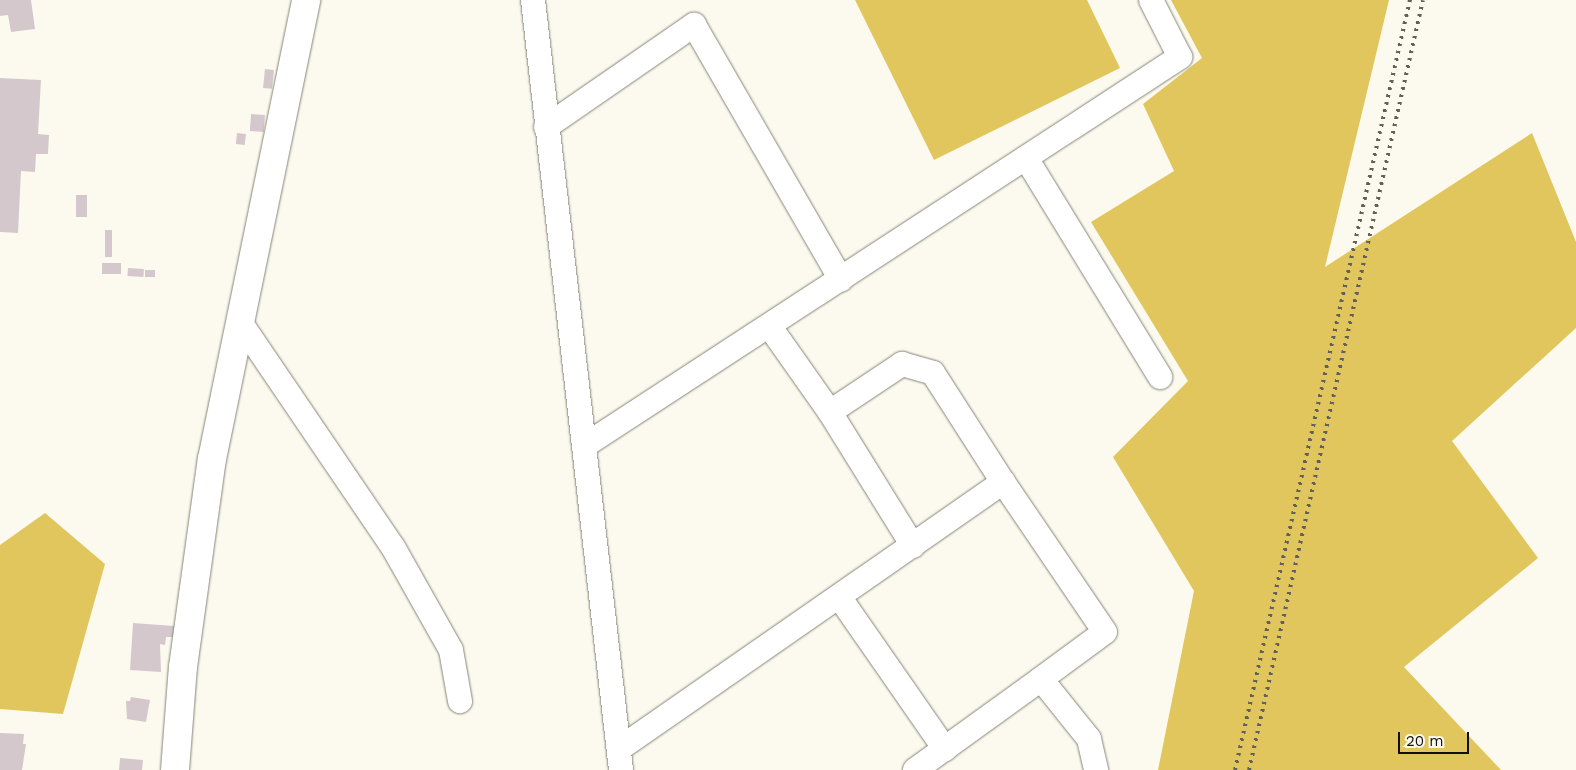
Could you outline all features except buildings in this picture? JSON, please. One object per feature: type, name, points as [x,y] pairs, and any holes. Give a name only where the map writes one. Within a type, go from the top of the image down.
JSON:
[{"type":"street","points":[[175,770],[195,568],[212,459],[306,0]]},
{"type":"street","points":[[533,0],[546,127],[620,759],[840,598],[1003,482]]},
{"type":"street","points":[[584,446],[770,327],[1180,57],[1151,0]]},
{"type":"street","points":[[546,127],[694,25],[841,280]]},
{"type":"street","points":[[1026,158],[1160,376]]},
{"type":"street","points":[[240,322],[393,547],[452,650],[460,702]]},
{"type":"street","points":[[770,327],[830,412],[913,546]]},
{"type":"street","points":[[830,412],[902,364],[933,373],[1003,482],[1105,632],[915,770]]},
{"type":"street","points":[[840,598],[944,749]]},
{"type":"street","points":[[1042,679],[1089,739],[1096,770]]},
{"type":"shaded area","points":[[855,0],[1087,0],[1120,68],[934,160]]},
{"type":"shaded area","points":[[1171,0],[1389,0],[1325,267],[1532,133],[1576,242],[1576,328],[1452,441],[1538,558],[1404,667],[1501,770],[1158,770],[1194,591],[1113,457],[1188,381],[1091,222],[1174,171],[1143,104],[1202,58]]},
{"type":"shaded area","points":[[45,513],[105,564],[63,714],[0,709],[0,545]]},
{"type":"railway","points":[[1235,770],[1410,0]]},
{"type":"railway","points":[[1249,770],[1423,0]]}]
